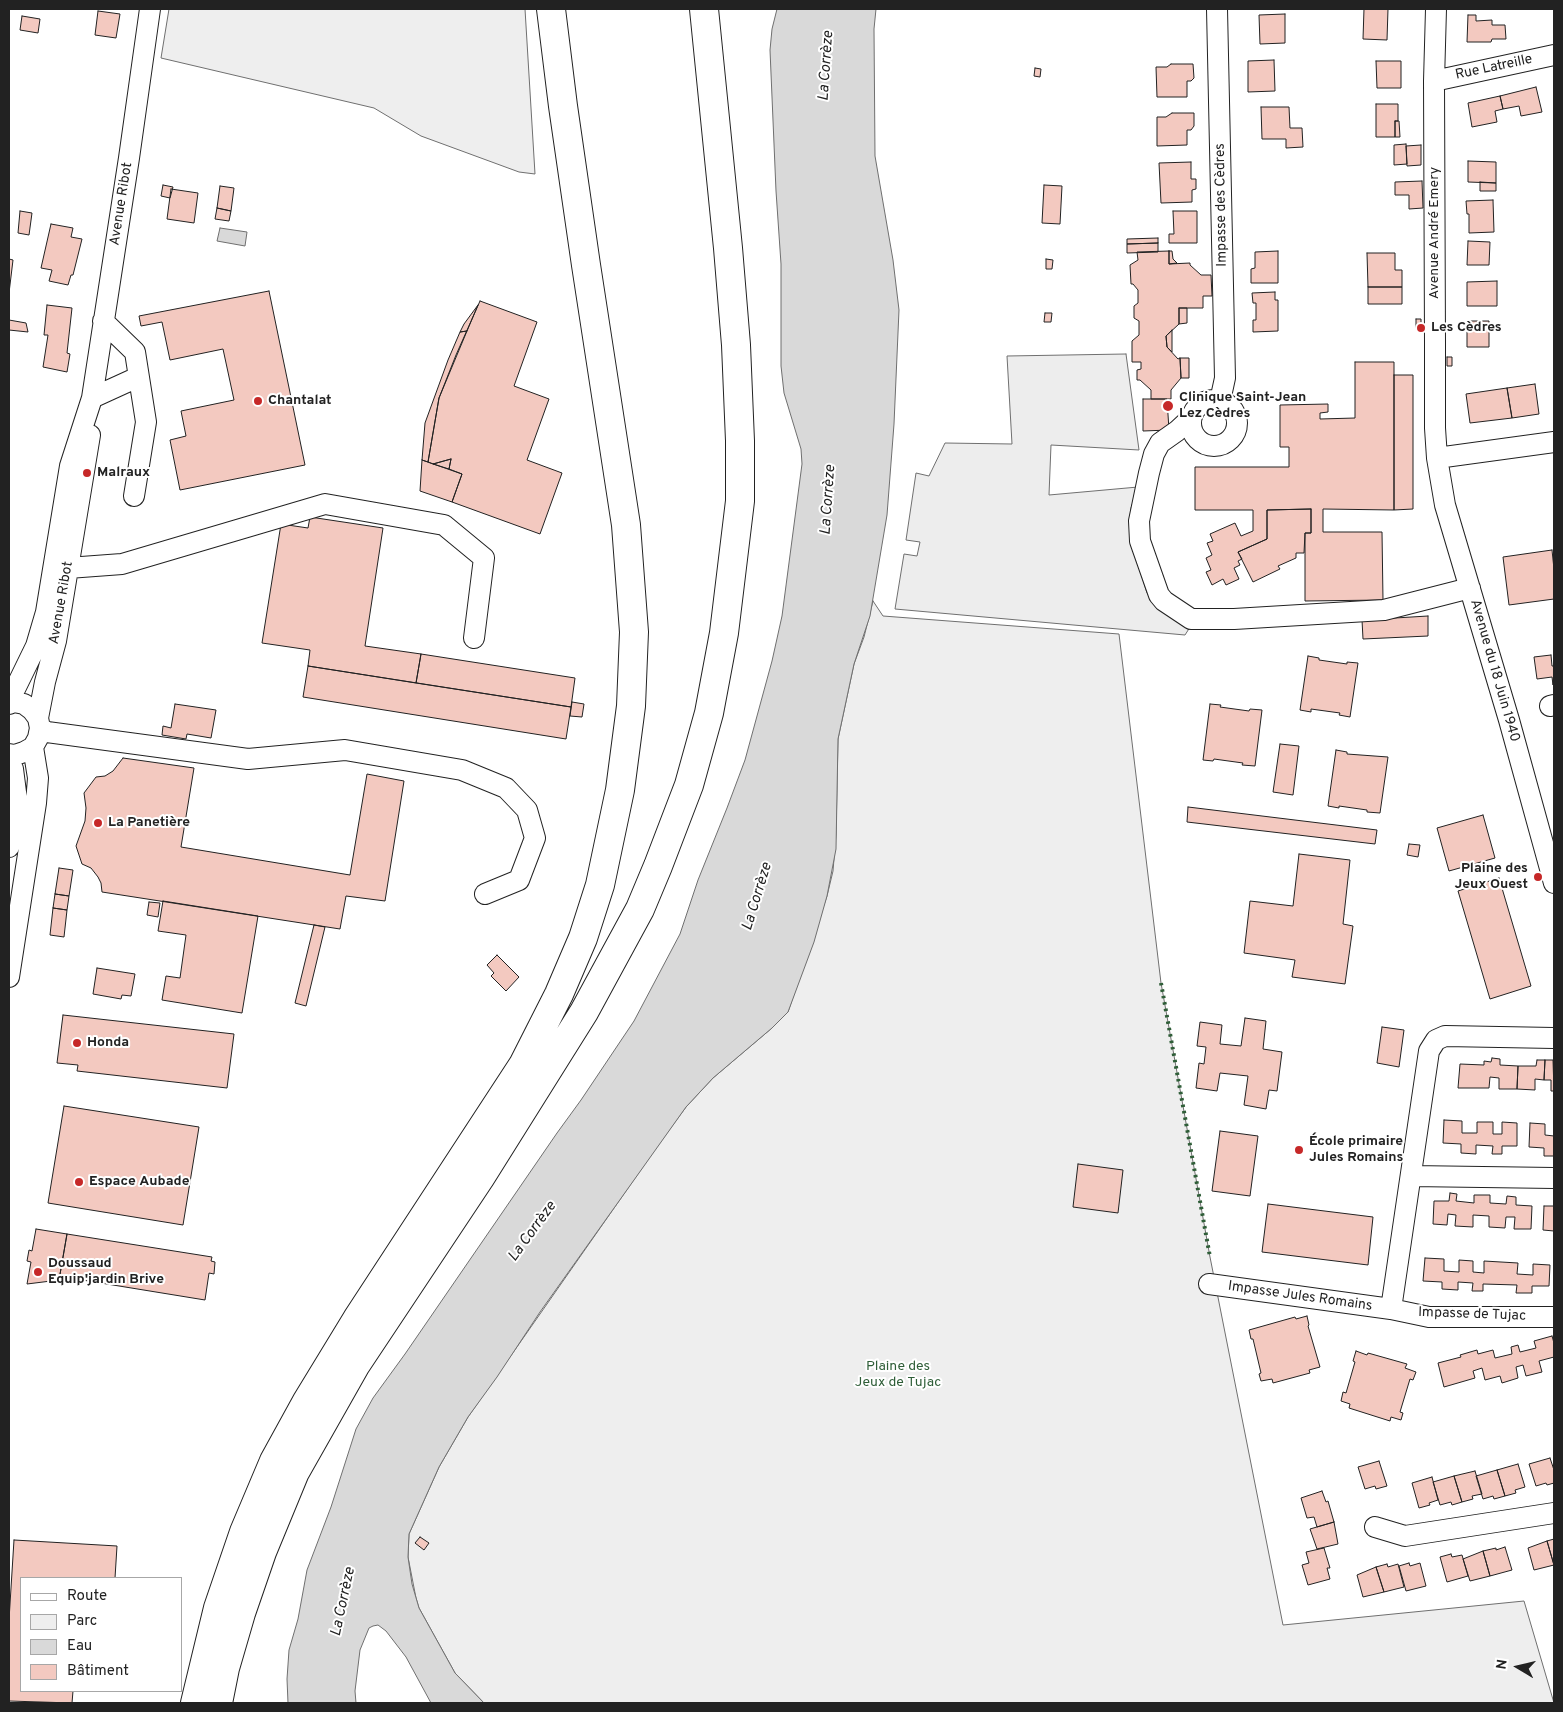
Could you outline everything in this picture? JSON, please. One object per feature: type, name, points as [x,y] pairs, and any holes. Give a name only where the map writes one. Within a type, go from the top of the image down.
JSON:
[{"type":"highway","points":[[195,1703],[218,1608],[244,1532],[274,1461],[306,1401],[356,1319],[523,1065],[559,994],[582,938],[600,885],[620,790],[631,706],[634,632],[626,525],[586,265],[551,9]]},
{"type":"highway","points":[[218,1703],[225,1668],[241,1613],[262,1552],[295,1472],[360,1359],[480,1178],[584,1012],[640,909],[689,785],[708,713],[724,633],[740,501],[740,441],[736,345],[704,9]]},
{"type":"street","name":"Avenue Ribot","points":[[33,747],[38,738],[45,682],[56,641],[92,426],[92,398],[150,9]]},
{"type":"street","name":"Impasse des Cèdres","points":[[1217,9],[1226,378],[1220,401]]},
{"type":"street","name":"Avenue André Emery","points":[[1436,9],[1434,81],[1435,418],[1437,458]]},
{"type":"street","name":"Rue Latreille","points":[[1434,81],[1554,55]]},
{"type":"street","points":[[103,321],[135,352],[146,422],[134,496]]},
{"type":"street","points":[[92,398],[138,377]]},
{"type":"street","name":"Avenue Ribot","points":[[9,698],[36,646],[46,612],[70,466],[92,398]]},
{"type":"street","points":[[1143,498],[1155,480],[1165,450],[1175,444],[1203,443],[1210,445],[1225,442],[1231,438],[1235,431],[1235,416],[1232,409],[1220,401],[1205,401],[1199,405],[1191,418],[1160,443],[1154,454],[1143,498],[1139,522],[1140,541],[1159,594],[1164,601],[1191,619],[1234,619],[1384,610],[1470,588]]},
{"type":"street","points":[[1191,418],[1193,432],[1203,443]]},
{"type":"street","points":[[1437,458],[1554,442]]},
{"type":"street","name":"Avenue du 18 Juin 1940","points":[[1437,458],[1445,505],[1509,720],[1554,883]]},
{"type":"street","points":[[68,568],[122,564],[325,504],[444,525],[484,558],[474,638]]},
{"type":"street","points":[[9,704],[24,704],[32,710],[39,723],[48,732],[248,759],[345,750],[462,770],[506,788],[527,810],[535,838],[518,880],[485,894]]},
{"type":"street","points":[[9,754],[15,755],[33,747],[38,778],[36,803],[9,977]]},
{"type":"street","points":[[9,761],[13,770],[17,800],[9,847]]},
{"type":"street","points":[[1391,1309],[1429,1051],[1436,1040],[1445,1036],[1554,1038]]},
{"type":"street","points":[[1412,1176],[1554,1178]]},
{"type":"street","name":"Impasse Jules Romains","points":[[1209,1284],[1391,1309]]},
{"type":"street","name":"Impasse de Tujac","points":[[1391,1309],[1429,1316],[1554,1317]]},
{"type":"street","points":[[1375,1527],[1405,1536],[1554,1513]]},
{"type":"green space","points":[[169,9],[525,9],[535,174],[519,172],[421,136],[374,108],[161,58]]},
{"type":"green space","name":"Plaine des Jeux de Tujac","points":[[873,601],[883,616],[1119,634],[1161,983],[1210,1257],[1283,1625],[1524,1601],[1554,1703],[484,1703],[455,1673],[419,1608],[408,1557],[409,1534],[439,1467],[468,1417],[656,1148],[686,1107],[713,1078],[788,1012],[827,896],[833,871],[836,834],[838,739],[854,664],[864,637]]},
{"type":"shaded area","points":[[1126,354],[1139,450],[1051,445],[1049,495],[1138,487],[1131,508],[1131,542],[1147,593],[1192,624],[1185,635],[895,609],[904,554],[917,556],[920,542],[906,540],[916,473],[929,476],[945,443],[1012,444],[1007,356]]},
{"type":"water","name":"La Corrèze","points":[[777,9],[876,9],[874,29],[875,156],[893,260],[899,310],[894,424],[887,515],[870,616],[854,664],[838,739],[836,849],[827,896],[814,942],[788,1012],[713,1078],[686,1107],[540,1312],[468,1417],[439,1467],[409,1534],[408,1557],[412,1584],[419,1608],[455,1673],[484,1703],[431,1703],[406,1657],[386,1631],[378,1625],[369,1628],[360,1650],[355,1691],[356,1703],[288,1703],[289,1650],[298,1619],[307,1570],[331,1507],[356,1429],[373,1398],[634,1021],[680,934],[698,880],[745,760],[772,661],[782,616],[802,464],[801,449],[784,393],[781,366],[781,264],[770,50],[772,29]]},
{"type":"water","points":[[220,228],[247,232],[245,246],[217,241]]},
{"type":"building","points":[[1364,9],[1388,9],[1387,40],[1363,39]]},
{"type":"building","points":[[98,11],[120,14],[116,38],[95,35]]},
{"type":"building","points":[[1285,14],[1285,43],[1260,44],[1259,15]]},
{"type":"building","points":[[1468,15],[1476,15],[1476,21],[1492,20],[1492,25],[1505,25],[1506,39],[1492,39],[1491,42],[1467,42]]},
{"type":"building","points":[[22,16],[40,19],[38,33],[20,30]]},
{"type":"building","points":[[1274,60],[1275,91],[1248,92],[1248,61]]},
{"type":"building","points":[[1376,61],[1401,61],[1401,88],[1377,88]]},
{"type":"building","points":[[1171,64],[1193,64],[1194,78],[1191,81],[1187,81],[1187,97],[1157,97],[1156,67],[1167,67]]},
{"type":"building","points":[[1035,68],[1041,69],[1040,77],[1034,76]]},
{"type":"building","points":[[1536,87],[1542,112],[1521,116],[1519,106],[1503,109],[1500,96]]},
{"type":"building","points":[[1500,96],[1503,109],[1495,111],[1497,122],[1472,127],[1468,103]]},
{"type":"building","points":[[1376,104],[1398,104],[1398,121],[1395,121],[1395,137],[1376,137]]},
{"type":"building","points":[[1261,107],[1289,107],[1290,128],[1302,128],[1303,147],[1286,148],[1286,139],[1262,139]]},
{"type":"building","points":[[1172,113],[1194,113],[1194,126],[1191,130],[1187,130],[1187,145],[1157,146],[1157,117],[1166,117]]},
{"type":"building","points":[[1395,121],[1399,121],[1400,137],[1395,137]]},
{"type":"building","points":[[1406,144],[1407,164],[1394,165],[1394,145]]},
{"type":"building","points":[[1421,145],[1421,165],[1407,166],[1406,146]]},
{"type":"building","points":[[1468,161],[1496,162],[1496,183],[1468,182]]},
{"type":"building","points":[[1191,162],[1191,179],[1196,179],[1196,189],[1192,190],[1192,202],[1161,203],[1159,163]]},
{"type":"building","points":[[1422,181],[1423,208],[1409,209],[1409,195],[1395,195],[1395,182]]},
{"type":"building","points":[[1480,182],[1496,183],[1496,191],[1480,191]]},
{"type":"building","points":[[163,185],[173,187],[170,198],[161,196]]},
{"type":"building","points":[[1044,185],[1062,186],[1060,224],[1042,223]]},
{"type":"building","points":[[220,186],[234,188],[231,211],[217,208]]},
{"type":"building","points":[[171,189],[198,193],[194,223],[167,219]]},
{"type":"building","points":[[1493,200],[1494,232],[1469,233],[1469,214],[1467,214],[1466,201]]},
{"type":"building","points":[[217,208],[231,211],[229,221],[215,219]]},
{"type":"building","points":[[20,211],[32,213],[29,235],[18,233]]},
{"type":"building","points":[[1173,211],[1197,211],[1197,243],[1169,243],[1169,234],[1174,234]]},
{"type":"building","points":[[51,224],[73,228],[71,237],[82,239],[73,275],[71,275],[68,285],[49,281],[52,270],[41,268]]},
{"type":"building","points":[[1158,238],[1158,243],[1127,244],[1127,239]]},
{"type":"building","points":[[1468,241],[1490,242],[1489,265],[1467,265]]},
{"type":"building","points":[[1158,243],[1158,252],[1127,253],[1127,244]]},
{"type":"building","points":[[1169,251],[1169,264],[1190,263],[1201,275],[1211,275],[1212,296],[1203,296],[1203,308],[1179,308],[1179,324],[1166,336],[1167,347],[1178,359],[1180,358],[1181,378],[1171,390],[1171,399],[1151,399],[1151,390],[1140,380],[1137,380],[1137,370],[1141,369],[1141,362],[1132,362],[1132,341],[1139,335],[1139,321],[1134,318],[1134,306],[1138,303],[1138,290],[1131,284],[1130,265],[1138,260],[1137,252]]},
{"type":"building","points":[[1169,251],[1172,251],[1173,259],[1177,263],[1169,264]]},
{"type":"building","points":[[1278,251],[1278,283],[1251,283],[1251,269],[1255,268],[1255,252]]},
{"type":"building","points":[[1367,253],[1395,253],[1395,270],[1402,270],[1402,287],[1368,287]]},
{"type":"building","points":[[9,259],[13,260],[9,293]]},
{"type":"building","points":[[1046,259],[1053,260],[1052,269],[1046,269]]},
{"type":"building","points":[[1497,281],[1497,306],[1467,306],[1467,282]]},
{"type":"building","points":[[1368,287],[1402,287],[1402,304],[1368,304]]},
{"type":"building","points":[[269,291],[305,465],[180,490],[170,440],[186,436],[181,411],[234,400],[223,349],[170,360],[162,322],[141,326],[139,316]]},
{"type":"building","points":[[1275,292],[1275,300],[1278,300],[1278,331],[1253,332],[1253,320],[1256,320],[1256,303],[1253,303],[1252,293]]},
{"type":"building","points":[[480,301],[537,322],[514,386],[549,399],[527,460],[562,473],[540,534],[452,502],[462,474],[449,469],[451,459],[433,464],[428,462],[439,398]]},
{"type":"building","points":[[47,305],[72,308],[67,353],[70,354],[67,372],[43,367],[48,335],[44,335]]},
{"type":"building","points":[[478,305],[467,331],[460,332],[464,324]]},
{"type":"building","points":[[1179,308],[1187,308],[1187,323],[1179,324]]},
{"type":"building","points":[[1045,313],[1052,313],[1051,322],[1044,322]]},
{"type":"building","points":[[1416,319],[1421,319],[1421,328],[1416,328]]},
{"type":"building","points":[[9,320],[26,323],[28,332],[9,330]]},
{"type":"building","points":[[1467,321],[1489,321],[1489,347],[1467,347]]},
{"type":"building","points":[[1172,330],[1172,352],[1167,347],[1166,336]]},
{"type":"building","points":[[467,331],[439,398],[428,462],[422,460],[425,423],[460,332]]},
{"type":"building","points":[[1447,357],[1452,357],[1452,366],[1447,366]]},
{"type":"building","points":[[1180,358],[1189,358],[1189,378],[1181,378]]},
{"type":"building","points":[[1355,362],[1394,362],[1394,510],[1323,509],[1323,532],[1382,532],[1383,600],[1305,601],[1305,533],[1311,533],[1311,509],[1267,510],[1267,539],[1238,552],[1242,559],[1238,561],[1240,565],[1234,568],[1239,579],[1226,585],[1223,579],[1212,585],[1206,572],[1211,570],[1206,558],[1212,555],[1207,543],[1213,541],[1210,534],[1235,523],[1241,536],[1253,531],[1253,510],[1195,510],[1195,467],[1289,467],[1289,447],[1280,447],[1280,405],[1328,404],[1328,412],[1320,413],[1320,419],[1355,418]]},
{"type":"building","points":[[1394,375],[1413,375],[1413,509],[1394,510]]},
{"type":"building","points":[[1535,384],[1539,414],[1512,418],[1507,388]]},
{"type":"building","points":[[1507,388],[1512,418],[1470,423],[1466,394]]},
{"type":"building","points":[[1143,399],[1167,399],[1169,430],[1143,431]]},
{"type":"building","points":[[451,459],[449,469],[433,464]]},
{"type":"building","points":[[422,460],[462,474],[452,502],[420,491]]},
{"type":"building","points":[[1311,509],[1311,533],[1305,533],[1304,553],[1296,553],[1296,558],[1278,566],[1280,569],[1253,582],[1238,552],[1267,539],[1267,510]]},
{"type":"building","points":[[310,517],[383,528],[365,646],[421,654],[416,683],[308,666],[310,650],[262,643],[281,524],[308,528]]},
{"type":"building","points":[[1552,550],[1554,599],[1509,605],[1503,557]]},
{"type":"building","points":[[1428,616],[1428,636],[1363,639],[1362,620]]},
{"type":"building","points":[[421,654],[575,678],[571,707],[416,683]]},
{"type":"building","points":[[1551,655],[1552,666],[1554,666],[1553,685],[1552,677],[1537,679],[1534,657]]},
{"type":"building","points":[[1308,656],[1319,658],[1319,660],[1347,664],[1347,662],[1358,663],[1350,717],[1339,715],[1340,713],[1311,709],[1311,712],[1300,710]]},
{"type":"building","points":[[308,666],[571,707],[566,739],[303,697]]},
{"type":"building","points":[[572,702],[584,704],[582,717],[570,716]]},
{"type":"building","points":[[175,704],[216,710],[211,738],[187,734],[186,739],[162,735],[163,726],[171,728]]},
{"type":"building","points":[[1210,704],[1249,711],[1250,709],[1262,710],[1255,766],[1214,759],[1213,761],[1203,760]]},
{"type":"building","points":[[1280,744],[1299,746],[1293,795],[1273,792]]},
{"type":"building","points":[[1336,750],[1347,752],[1347,754],[1388,757],[1380,813],[1328,806]]},
{"type":"building","points":[[123,758],[194,768],[181,847],[350,875],[367,774],[404,781],[385,901],[346,896],[340,929],[102,892],[98,877],[91,868],[82,864],[76,846],[85,821],[84,793],[96,777],[105,776],[113,771]]},
{"type":"building","points":[[1188,807],[1377,830],[1375,844],[1187,822]]},
{"type":"building","points":[[1483,815],[1495,858],[1449,871],[1437,828]]},
{"type":"building","points":[[1409,844],[1420,845],[1418,857],[1407,855]]},
{"type":"building","points":[[1299,854],[1350,860],[1343,924],[1353,926],[1345,984],[1292,977],[1295,960],[1244,953],[1250,901],[1293,906]]},
{"type":"building","points":[[59,868],[73,870],[69,896],[55,894]]},
{"type":"building","points":[[1499,878],[1531,986],[1490,999],[1458,891]]},
{"type":"building","points":[[55,894],[69,896],[67,910],[53,908]]},
{"type":"building","points":[[163,901],[258,916],[242,1013],[162,1000],[166,976],[180,978],[186,935],[158,931]]},
{"type":"building","points":[[149,902],[160,903],[158,917],[147,915]]},
{"type":"building","points":[[53,908],[67,910],[64,937],[50,935]]},
{"type":"building","points":[[314,925],[325,927],[306,1006],[295,1003]]},
{"type":"building","points":[[497,955],[519,977],[506,991],[491,976],[494,973],[487,965]]},
{"type":"building","points":[[97,968],[135,974],[131,996],[122,995],[121,999],[93,994]]},
{"type":"building","points":[[63,1015],[234,1034],[227,1088],[77,1071],[78,1065],[57,1063]]},
{"type":"building","points":[[1245,1018],[1266,1021],[1263,1049],[1282,1052],[1277,1091],[1269,1090],[1266,1109],[1244,1105],[1248,1076],[1220,1073],[1217,1091],[1196,1088],[1199,1063],[1204,1064],[1206,1047],[1197,1046],[1200,1022],[1222,1025],[1220,1044],[1241,1046]]},
{"type":"building","points":[[1382,1027],[1404,1030],[1399,1067],[1377,1063]]},
{"type":"building","points":[[1492,1058],[1500,1059],[1500,1065],[1518,1066],[1517,1089],[1499,1089],[1499,1078],[1490,1077],[1489,1088],[1458,1088],[1460,1064],[1484,1065],[1484,1061],[1491,1062]]},
{"type":"building","points":[[1537,1060],[1545,1060],[1544,1080],[1535,1079],[1535,1090],[1517,1089],[1518,1066],[1536,1066]]},
{"type":"building","points":[[1545,1060],[1553,1060],[1554,1091],[1551,1091],[1551,1080],[1544,1080]]},
{"type":"building","points":[[64,1106],[199,1127],[183,1225],[48,1203]]},
{"type":"building","points":[[1444,1120],[1462,1121],[1462,1133],[1477,1133],[1477,1122],[1493,1122],[1493,1134],[1502,1134],[1502,1122],[1517,1123],[1517,1146],[1502,1146],[1502,1154],[1492,1154],[1493,1146],[1476,1145],[1476,1154],[1461,1153],[1461,1144],[1443,1143]]},
{"type":"building","points":[[1530,1123],[1545,1124],[1545,1135],[1554,1136],[1554,1156],[1544,1156],[1544,1148],[1529,1147]]},
{"type":"building","points":[[1220,1131],[1258,1136],[1250,1196],[1212,1191]]},
{"type":"building","points":[[1078,1164],[1123,1170],[1118,1213],[1073,1207]]},
{"type":"building","points":[[1450,1193],[1457,1194],[1456,1201],[1474,1203],[1474,1195],[1490,1195],[1490,1203],[1506,1204],[1507,1196],[1516,1197],[1516,1205],[1532,1206],[1531,1229],[1514,1229],[1515,1217],[1506,1217],[1505,1228],[1489,1227],[1489,1216],[1473,1215],[1473,1227],[1455,1226],[1456,1215],[1448,1214],[1447,1225],[1433,1224],[1434,1201],[1449,1201]]},
{"type":"building","points":[[1268,1204],[1373,1217],[1368,1265],[1262,1252]]},
{"type":"building","points":[[1544,1206],[1554,1206],[1554,1231],[1543,1230]]},
{"type":"building","points":[[36,1229],[67,1234],[59,1280],[27,1284],[31,1262],[27,1261],[29,1250],[32,1251]]},
{"type":"building","points":[[67,1234],[212,1257],[211,1261],[215,1262],[214,1274],[209,1273],[205,1300],[70,1278],[59,1280]]},
{"type":"building","points":[[1425,1258],[1444,1259],[1444,1271],[1459,1272],[1459,1260],[1473,1261],[1473,1272],[1484,1273],[1484,1261],[1518,1263],[1517,1274],[1533,1275],[1533,1264],[1550,1265],[1549,1286],[1532,1286],[1532,1293],[1516,1293],[1517,1285],[1483,1284],[1483,1291],[1472,1291],[1473,1283],[1458,1282],[1458,1290],[1442,1289],[1442,1282],[1423,1281]]},
{"type":"building","points":[[1307,1316],[1308,1326],[1320,1367],[1309,1370],[1310,1373],[1273,1383],[1272,1379],[1261,1381],[1253,1339],[1251,1339],[1249,1330],[1295,1317],[1296,1319]]},
{"type":"building","points":[[1552,1336],[1554,1357],[1539,1361],[1542,1372],[1526,1376],[1523,1365],[1516,1367],[1518,1378],[1502,1383],[1500,1376],[1485,1380],[1482,1368],[1473,1371],[1475,1378],[1444,1387],[1438,1363],[1461,1357],[1460,1355],[1477,1350],[1478,1354],[1493,1350],[1495,1358],[1512,1354],[1511,1347],[1518,1345],[1520,1352],[1536,1348],[1534,1341]]},
{"type":"building","points":[[1356,1351],[1407,1364],[1405,1368],[1416,1372],[1413,1380],[1410,1379],[1400,1412],[1403,1413],[1401,1420],[1391,1417],[1390,1421],[1349,1408],[1350,1404],[1341,1401],[1343,1392],[1346,1393],[1355,1362],[1353,1361]]},
{"type":"building","points":[[1550,1458],[1554,1470],[1554,1483],[1536,1486],[1529,1464]]},
{"type":"building","points":[[1379,1461],[1387,1486],[1376,1489],[1375,1486],[1365,1489],[1358,1467]]},
{"type":"building","points":[[1518,1464],[1525,1487],[1515,1490],[1516,1493],[1505,1496],[1497,1470]]},
{"type":"building","points":[[1497,1470],[1505,1496],[1494,1499],[1493,1496],[1483,1499],[1476,1476]]},
{"type":"building","points":[[1475,1471],[1482,1494],[1472,1496],[1473,1499],[1462,1502],[1454,1476]]},
{"type":"building","points":[[1454,1476],[1462,1502],[1452,1505],[1451,1502],[1440,1505],[1433,1482]]},
{"type":"building","points":[[1432,1477],[1438,1500],[1429,1503],[1430,1505],[1419,1508],[1412,1483]]},
{"type":"building","points":[[1322,1491],[1326,1502],[1328,1501],[1334,1522],[1317,1527],[1314,1517],[1307,1518],[1301,1498]]},
{"type":"building","points":[[1334,1522],[1338,1544],[1317,1549],[1310,1529]]},
{"type":"building","points":[[420,1537],[429,1543],[424,1550],[415,1543]]},
{"type":"building","points":[[1554,1539],[1554,1565],[1547,1541]]},
{"type":"building","points":[[14,1540],[117,1546],[115,1577],[20,1577],[20,1692],[73,1692],[72,1703],[9,1701],[9,1620]]},
{"type":"building","points":[[1547,1541],[1554,1565],[1534,1570],[1528,1548]]},
{"type":"building","points":[[1505,1547],[1512,1570],[1490,1576],[1483,1551]]},
{"type":"building","points":[[1324,1548],[1330,1568],[1327,1568],[1330,1579],[1308,1585],[1302,1565],[1309,1563],[1306,1552]]},
{"type":"building","points":[[1483,1551],[1490,1576],[1470,1581],[1463,1559]]},
{"type":"building","points":[[1451,1554],[1452,1557],[1462,1555],[1468,1576],[1447,1582],[1440,1557]]},
{"type":"building","points":[[1409,1563],[1410,1566],[1420,1563],[1426,1586],[1406,1591],[1399,1566]]},
{"type":"building","points":[[1387,1564],[1388,1567],[1398,1564],[1404,1587],[1384,1592],[1376,1567]]},
{"type":"building","points":[[1376,1567],[1384,1592],[1363,1597],[1357,1575]]},
{"type":"hedge","points":[[1161,983],[1210,1257]]},
{"type":"place","name":"Les Cèdres","points":[[1421,328]]},
{"type":"place","name":"Chantalat","points":[[258,401]]},
{"type":"place","name":"Clinique Saint-Jean Lez Cèdres","points":[[1168,406]]},
{"type":"place","name":"Malraux","points":[[87,473]]},
{"type":"place","name":"La Panetière","points":[[98,823]]},
{"type":"place","name":"Plaine des Jeux Ouest","points":[[1538,877]]},
{"type":"place","name":"Honda","points":[[77,1043]]},
{"type":"place","name":"École primaire Jules Romains","points":[[1299,1150]]},
{"type":"place","name":"Espace Aubade","points":[[79,1182]]},
{"type":"place","name":"Doussaud Equip'jardin Brive","points":[[38,1272]]}]
